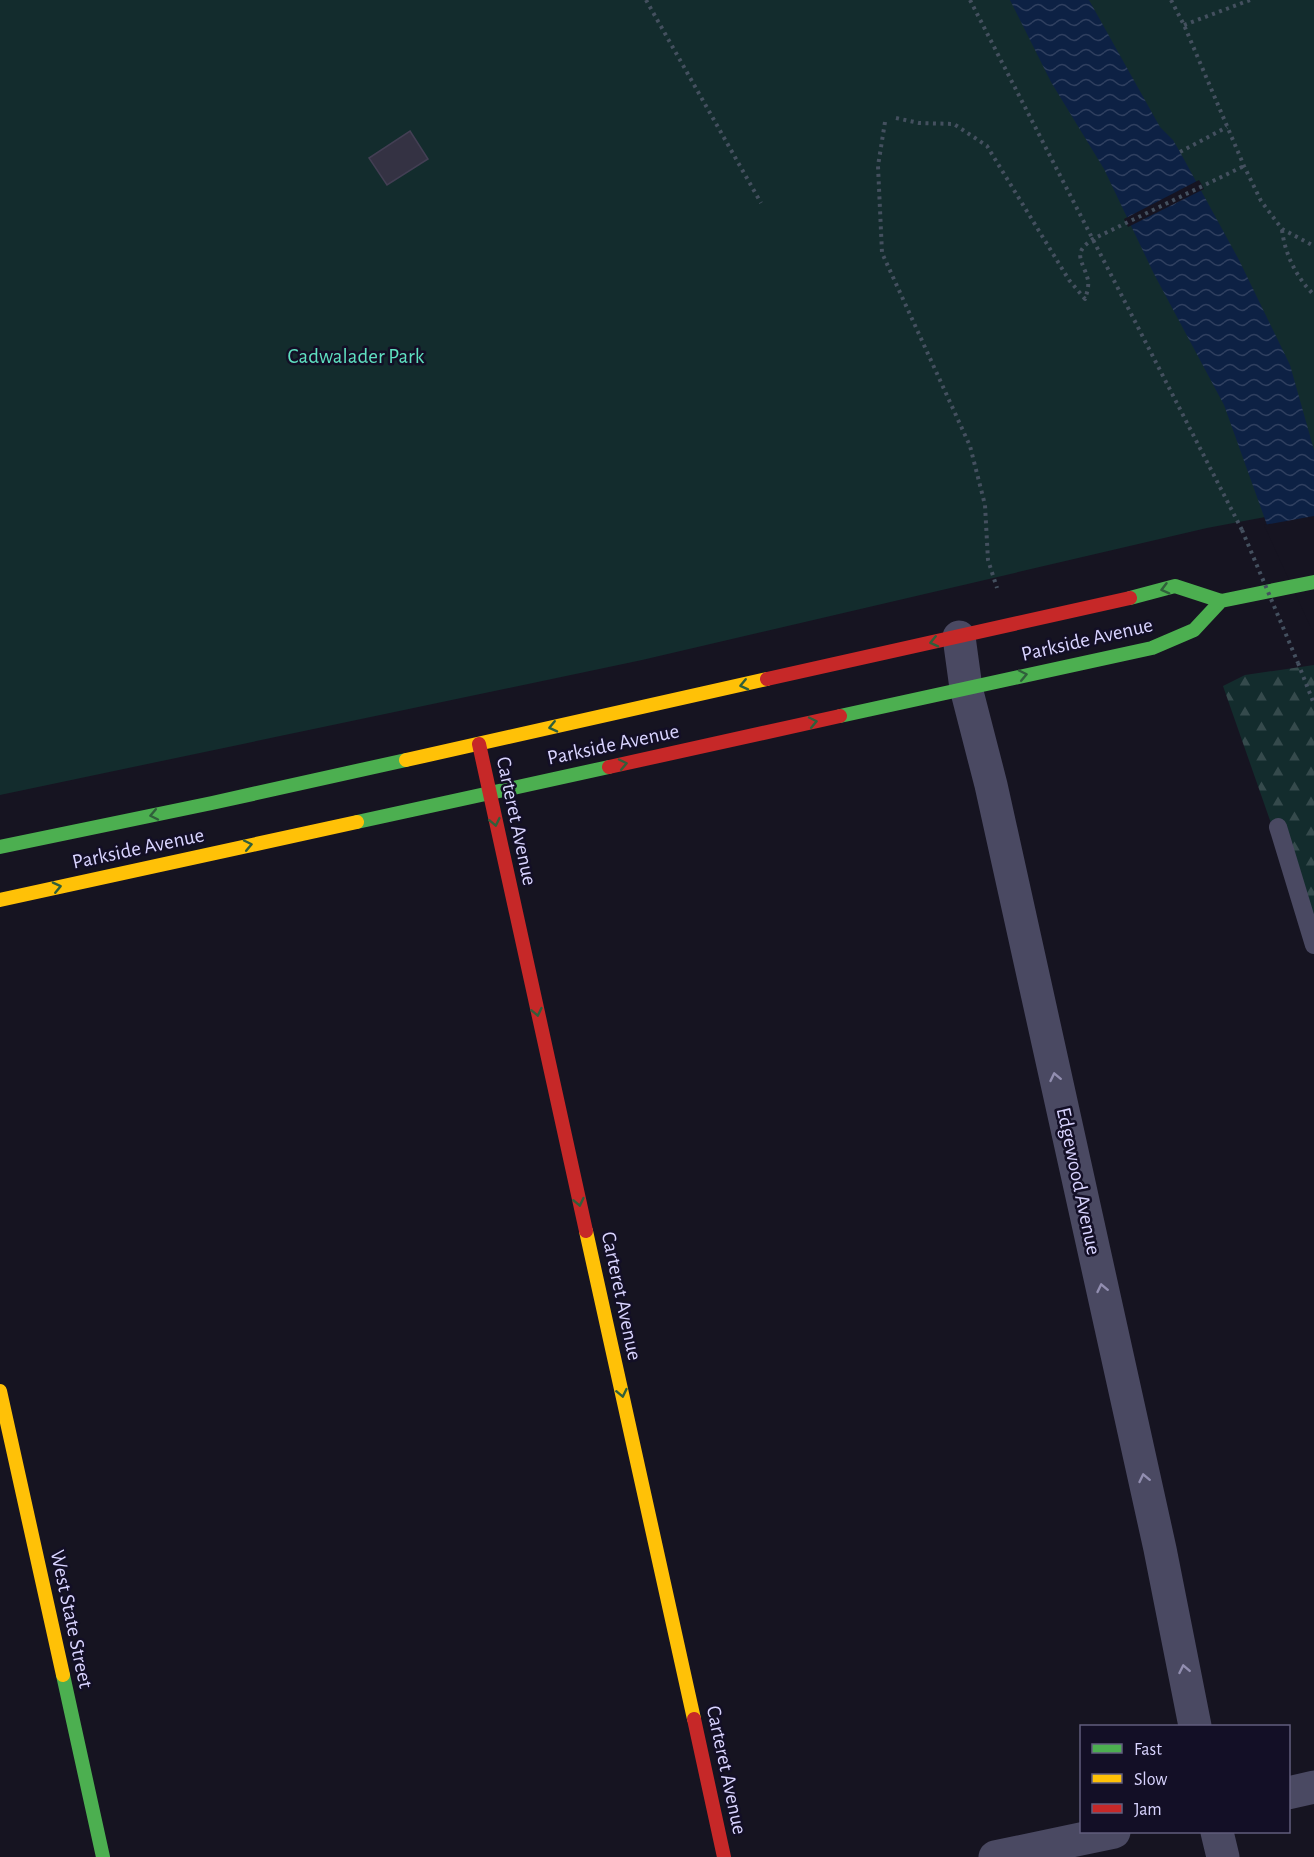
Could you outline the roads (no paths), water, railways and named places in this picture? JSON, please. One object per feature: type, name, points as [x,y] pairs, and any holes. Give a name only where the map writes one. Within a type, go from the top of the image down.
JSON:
[{"type":"main road","name":"Parkside Avenue","points":[[0,847],[199,806],[959,637],[1175,586],[1221,601],[1314,582]]},
{"type":"main road","name":"Parkside Avenue","points":[[0,900],[1152,648],[1194,630],[1221,601]]},
{"type":"main road","name":"Carteret Avenue","points":[[478,744],[724,1857]]},
{"type":"main road","name":"West State Street","points":[[0,1391],[103,1857]]},
{"type":"street","name":"Edgewood Avenue","points":[[959,637],[966,688],[991,785],[1147,1491],[1195,1725]]},
{"type":"street","points":[[1290,1793],[1314,1787]]},
{"type":"street","points":[[995,1857],[1109,1833]]},
{"type":"street","points":[[1216,1833],[1223,1857]]},
{"type":"lane","points":[[1278,827],[1314,945]]},
{"type":"water","points":[[1010,0],[1089,0],[1160,127],[1173,140],[1180,152],[1239,260],[1290,365],[1314,450],[1314,627],[1267,525],[1224,405],[1154,274],[1104,169],[1051,82]]},
{"type":"park label","name":"Cadwalader Park","points":[[356,356]]}]
